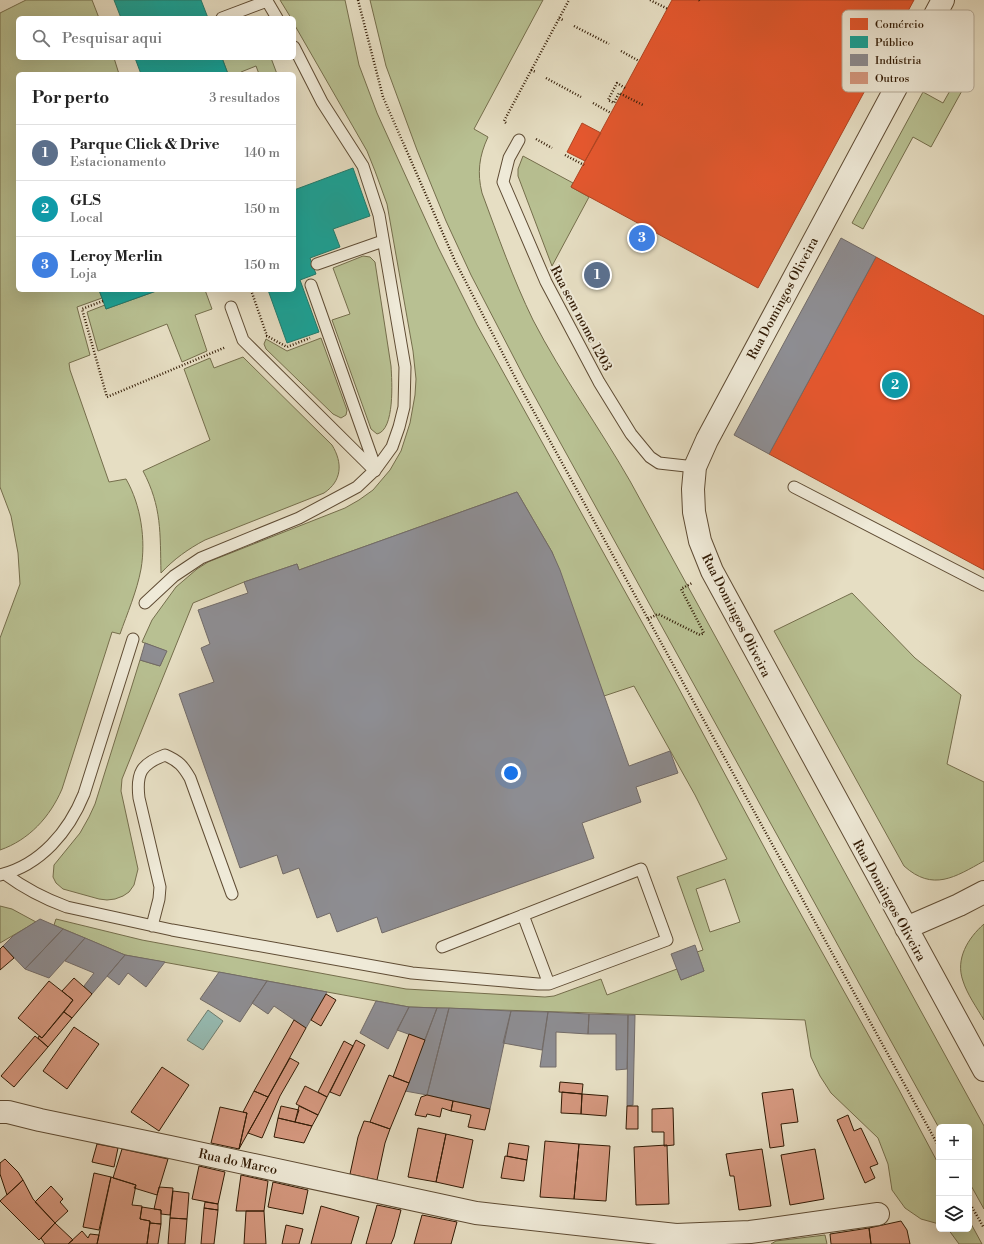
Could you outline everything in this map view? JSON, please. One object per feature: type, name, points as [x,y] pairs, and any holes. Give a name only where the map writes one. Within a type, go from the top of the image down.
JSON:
[{"type":"street","name":"Rua Domingos Oliveira","points":[[938,10],[943,0]]},
{"type":"street","name":"Rua Domingos Oliveira","points":[[893,92],[707,440],[695,467],[694,512],[700,542],[712,572],[984,1070]]},
{"type":"street","points":[[906,928],[959,905],[984,892]]},
{"type":"street","name":"Rua do Marco","points":[[0,1112],[8,1112],[476,1213],[676,1234],[750,1238],[878,1214]]},
{"type":"lane","points":[[227,16],[267,1],[276,16]]},
{"type":"lane","points":[[144,603],[174,576],[201,558],[299,518],[357,487],[376,470],[392,447],[399,427],[404,407],[404,367],[379,215],[363,166],[322,102],[296,51]]},
{"type":"lane","name":"Rua sem nome 1203","points":[[519,140],[509,158],[503,182],[546,282],[596,375],[624,424],[650,457],[659,463],[695,467]]},
{"type":"lane","points":[[317,264],[383,241]]},
{"type":"lane","points":[[311,286],[376,470]]},
{"type":"lane","points":[[231,307],[243,340],[376,470]]},
{"type":"lane","points":[[794,487],[984,585]]},
{"type":"lane","points":[[2,875],[26,864],[46,851],[58,840],[77,811],[84,794],[133,639]]},
{"type":"lane","points":[[152,926],[159,899],[160,887],[139,798],[138,786],[139,775],[151,761],[165,755],[175,759],[184,767],[190,778],[232,894]]},
{"type":"lane","points":[[2,875],[53,902],[67,907],[152,926],[412,973],[550,984],[667,940],[641,869],[442,947]]},
{"type":"lane","points":[[523,915],[550,984]]},
{"type":"path","points":[[358,0],[384,97],[455,261],[518,383],[936,1142]]},
{"type":"path","points":[[506,123],[504,122],[569,0]]},
{"type":"path","points":[[650,0],[668,9]]},
{"type":"path","points":[[559,18],[564,20]]},
{"type":"path","points":[[574,26],[609,44]]},
{"type":"path","points":[[621,51],[639,61]]},
{"type":"path","points":[[531,70],[536,72]]},
{"type":"path","points":[[546,78],[581,97]]},
{"type":"path","points":[[625,88],[617,83],[608,100],[614,103],[619,93],[643,105]]},
{"type":"path","points":[[593,103],[611,113]]},
{"type":"path","points":[[565,155],[584,165]]},
{"type":"path","points":[[252,292],[267,336]]},
{"type":"path","points":[[103,301],[82,309],[107,397],[243,340],[267,336],[287,347],[328,332]]},
{"type":"path","points":[[648,620],[658,614],[700,635],[704,633],[681,589],[693,583]]},
{"type":"path","points":[[972,1207],[984,1228]]},
{"type":"green space","points":[[26,0],[92,0],[98,16],[16,16],[16,60],[115,60],[118,72],[16,72],[16,292],[100,292],[102,298],[77,307],[90,355],[69,363],[70,370],[109,482],[126,479],[131,489],[139,511],[143,546],[141,569],[134,594],[120,634],[112,632],[62,789],[45,818],[29,834],[10,846],[0,850],[0,638],[20,584],[18,553],[11,516],[0,487],[0,13]]},
{"type":"green space","points":[[280,0],[345,0],[359,65],[377,113],[438,247],[477,325],[678,687],[784,884],[898,1088],[936,1159],[936,1223],[921,1219],[905,1208],[892,1190],[888,1164],[878,1138],[831,1093],[820,1076],[811,1057],[805,1020],[409,1007],[125,955],[54,925],[56,919],[142,940],[406,989],[545,997],[554,996],[601,979],[607,995],[677,969],[681,980],[704,971],[697,952],[703,950],[677,877],[727,859],[695,795],[634,686],[604,696],[552,552],[517,492],[299,570],[297,564],[244,582],[193,603],[122,779],[121,791],[138,869],[134,885],[129,892],[123,896],[107,900],[63,889],[56,883],[53,877],[54,865],[80,833],[95,804],[140,660],[160,666],[166,651],[142,642],[152,620],[176,587],[197,569],[208,562],[345,508],[359,500],[373,490],[390,470],[401,451],[410,423],[416,379],[413,351],[387,204],[367,151],[296,27],[296,16],[290,16]],"holes":[[[725,879],[740,922],[710,932],[696,889]]]},
{"type":"green space","points":[[370,0],[543,0],[474,129],[488,137],[481,158],[479,172],[482,193],[512,273],[544,341],[630,481],[984,1126],[984,1209],[972,1187],[972,1124],[937,1124],[524,377],[471,275],[446,221],[417,150],[386,66]]},
{"type":"green space","points":[[223,60],[272,60],[276,72],[258,72],[256,66],[241,72],[227,72]]},
{"type":"green space","points":[[923,92],[943,103],[949,92],[961,92],[931,147],[913,137],[863,229],[852,223]]},
{"type":"green space","points":[[523,156],[573,183],[571,187],[589,197],[552,266],[518,176],[518,169]]},
{"type":"green space","points":[[363,256],[370,257],[375,262],[391,366],[392,393],[390,415],[383,431],[377,434],[371,429],[332,320],[350,314],[333,268]]},
{"type":"green space","points":[[153,292],[206,292],[212,309],[195,315],[207,351],[182,362],[167,324],[98,351],[87,312],[105,305],[106,309]]},
{"type":"green space","points":[[321,338],[347,410],[346,415],[341,418],[333,414],[266,349],[264,344],[266,339],[287,351]]},
{"type":"green space","points":[[243,357],[332,445],[338,458],[339,471],[337,477],[330,488],[324,493],[205,540],[171,563],[161,573],[159,520],[154,496],[143,471],[210,440],[184,369],[210,358],[214,368]]},
{"type":"green space","points":[[852,593],[915,658],[961,695],[947,764],[984,782],[984,861],[954,876],[934,880],[915,874],[904,866],[774,631]]},
{"type":"green space","points":[[0,906],[12,909],[36,922],[0,943]]},
{"type":"green space","points":[[984,924],[984,1020],[965,986],[961,973],[961,965],[964,950],[968,942]]},
{"type":"green space","points":[[972,1226],[982,1244],[959,1244],[950,1232],[972,1232]]},
{"type":"green space","points":[[825,1235],[827,1244],[771,1244],[776,1241]]},
{"type":"water","points":[[208,1010],[223,1021],[203,1050],[187,1040]]},
{"type":"building: Comércio","points":[[672,0],[914,0],[909,10],[842,10],[842,92],[864,92],[758,288],[571,187]]},
{"type":"building: Comércio","points":[[582,123],[601,133],[585,161],[567,152]]},
{"type":"building: Comércio","points":[[876,257],[984,316],[984,570],[769,454]]},
{"type":"building: Público","points":[[114,0],[201,0],[207,16],[120,16]]},
{"type":"building: Público","points":[[136,60],[223,60],[227,72],[140,72]]},
{"type":"building: Público","points":[[353,168],[370,216],[333,229],[340,247],[310,258],[316,274],[300,280],[319,332],[287,343],[269,292],[296,292],[296,189]]},
{"type":"building: Público","points":[[100,292],[153,292],[106,309]]},
{"type":"building: Indústria","points":[[841,238],[876,257],[769,454],[734,435]]},
{"type":"building: Indústria","points":[[517,492],[552,552],[560,570],[629,766],[670,751],[678,773],[636,787],[641,802],[582,823],[594,858],[382,933],[377,917],[337,932],[330,913],[317,918],[299,868],[283,874],[277,855],[240,868],[179,694],[214,682],[201,648],[210,644],[198,610],[248,593],[244,582],[297,564],[299,570]]},
{"type":"building: Indústria","points":[[145,643],[167,651],[160,666],[140,660]]},
{"type":"building: Indústria","points":[[40,919],[63,929],[25,969],[3,946],[13,936]]},
{"type":"building: Indústria","points":[[63,929],[85,938],[49,978],[25,969]]},
{"type":"building: Indústria","points":[[85,938],[125,955],[92,994],[84,986],[94,973],[65,961]]},
{"type":"building: Indústria","points":[[695,945],[704,971],[681,980],[671,954]]},
{"type":"building: Indústria","points":[[125,955],[165,962],[146,987],[128,973],[119,985],[107,976]]},
{"type":"building: Indústria","points":[[219,972],[267,981],[240,1022],[200,999]]},
{"type":"building: Indústria","points":[[267,981],[327,992],[306,1028],[274,1006],[268,1014],[252,1003]]},
{"type":"building: Indústria","points":[[376,1001],[409,1007],[388,1049],[360,1033]]},
{"type":"building: Indústria","points":[[409,1007],[437,1008],[425,1040],[397,1030]]},
{"type":"building: Indústria","points":[[437,1008],[449,1008],[427,1095],[405,1091]]},
{"type":"building: Indústria","points":[[449,1008],[511,1011],[490,1109],[427,1095]]},
{"type":"building: Indústria","points":[[511,1011],[548,1012],[542,1050],[503,1043]]},
{"type":"building: Indústria","points":[[548,1012],[589,1014],[588,1034],[556,1032],[556,1067],[540,1067]]},
{"type":"building: Indústria","points":[[589,1014],[628,1015],[627,1069],[616,1070],[616,1034],[588,1034]]},
{"type":"building: Indústria","points":[[628,1015],[635,1015],[633,1105],[627,1106]]},
{"type":"building: Outros","points":[[3,946],[14,958],[0,970],[0,949]]},
{"type":"building: Outros","points":[[74,978],[92,994],[72,1018],[64,1012],[73,1000],[62,991]]},
{"type":"building: Outros","points":[[49,981],[73,1000],[42,1038],[18,1018]]},
{"type":"building: Outros","points":[[326,994],[336,1000],[321,1026],[311,1020]]},
{"type":"building: Outros","points":[[64,1012],[72,1018],[48,1047],[38,1038],[39,1036],[42,1038]]},
{"type":"building: Outros","points":[[294,1020],[306,1028],[268,1097],[254,1091]]},
{"type":"building: Outros","points":[[74,1027],[99,1044],[67,1089],[43,1071]]},
{"type":"building: Outros","points":[[409,1034],[425,1040],[409,1083],[393,1077]]},
{"type":"building: Outros","points":[[35,1036],[48,1047],[14,1087],[1,1076]]},
{"type":"building: Outros","points":[[356,1040],[365,1045],[340,1096],[330,1092]]},
{"type":"building: Outros","points":[[344,1041],[353,1046],[327,1097],[318,1092]]},
{"type":"building: Outros","points":[[290,1058],[299,1063],[280,1096],[262,1138],[248,1133]]},
{"type":"building: Outros","points":[[162,1067],[189,1085],[159,1131],[131,1112]]},
{"type":"building: Outros","points":[[389,1075],[409,1083],[390,1129],[370,1122]]},
{"type":"building: Outros","points":[[560,1082],[583,1084],[582,1094],[559,1092]]},
{"type":"building: Outros","points":[[305,1086],[327,1097],[318,1115],[296,1104]]},
{"type":"building: Outros","points":[[793,1089],[798,1122],[781,1124],[784,1146],[770,1148],[762,1093]]},
{"type":"building: Outros","points":[[254,1091],[268,1097],[239,1149],[247,1113],[243,1112]]},
{"type":"building: Outros","points":[[562,1092],[582,1094],[581,1114],[561,1113]]},
{"type":"building: Outros","points":[[582,1094],[608,1096],[606,1116],[581,1114]]},
{"type":"building: Outros","points":[[427,1095],[453,1101],[451,1111],[442,1108],[440,1117],[427,1114],[426,1117],[415,1115],[421,1097]]},
{"type":"building: Outros","points":[[453,1101],[490,1109],[485,1130],[468,1127],[471,1115],[451,1111]]},
{"type":"building: Outros","points":[[281,1106],[299,1110],[295,1122],[278,1118]]},
{"type":"building: Outros","points":[[299,1106],[318,1115],[312,1126],[295,1122]]},
{"type":"building: Outros","points":[[627,1106],[638,1106],[638,1129],[626,1129]]},
{"type":"building: Outros","points":[[220,1107],[247,1113],[239,1149],[211,1143]]},
{"type":"building: Outros","points":[[673,1108],[674,1145],[664,1146],[664,1132],[652,1132],[652,1109]]},
{"type":"building: Outros","points":[[848,1115],[854,1131],[861,1128],[878,1164],[870,1167],[875,1178],[865,1183],[837,1120]]},
{"type":"building: Outros","points":[[278,1118],[312,1126],[304,1143],[274,1137]]},
{"type":"building: Outros","points":[[364,1121],[390,1129],[385,1143],[377,1180],[350,1174],[358,1137]]},
{"type":"building: Outros","points":[[418,1128],[446,1134],[436,1182],[408,1177]]},
{"type":"building: Outros","points":[[446,1134],[473,1140],[463,1188],[436,1182]]},
{"type":"building: Outros","points":[[545,1141],[579,1144],[574,1199],[540,1197]]},
{"type":"building: Outros","points":[[509,1143],[529,1146],[527,1160],[507,1156]]},
{"type":"building: Outros","points":[[97,1144],[118,1148],[114,1167],[92,1162]]},
{"type":"building: Outros","points":[[579,1144],[610,1146],[606,1201],[574,1199]]},
{"type":"building: Outros","points":[[667,1145],[669,1204],[636,1205],[634,1147]]},
{"type":"building: Outros","points":[[122,1149],[168,1159],[157,1195],[134,1188],[136,1185],[113,1178]]},
{"type":"building: Outros","points":[[762,1149],[771,1206],[739,1210],[734,1176],[730,1176],[726,1154]]},
{"type":"building: Outros","points":[[815,1149],[824,1199],[790,1205],[781,1155]]},
{"type":"building: Outros","points":[[505,1156],[527,1160],[524,1181],[501,1178]]},
{"type":"building: Outros","points":[[5,1159],[18,1172],[23,1180],[7,1195],[0,1174],[0,1163]]},
{"type":"building: Outros","points":[[199,1166],[225,1172],[218,1204],[192,1199]]},
{"type":"building: Outros","points":[[94,1173],[111,1177],[99,1230],[83,1227]]},
{"type":"building: Outros","points":[[241,1175],[268,1181],[264,1211],[236,1211]]},
{"type":"building: Outros","points":[[111,1177],[136,1185],[132,1205],[142,1206],[140,1219],[150,1221],[147,1244],[97,1244]]},
{"type":"building: Outros","points":[[23,1180],[33,1199],[55,1223],[39,1240],[0,1201]]},
{"type":"building: Outros","points":[[273,1182],[308,1190],[303,1214],[268,1207]]},
{"type":"building: Outros","points":[[51,1186],[63,1199],[60,1202],[68,1211],[55,1223],[35,1202]]},
{"type":"building: Outros","points":[[159,1187],[173,1188],[170,1215],[161,1214],[161,1210],[154,1209]]},
{"type":"building: Outros","points":[[173,1191],[189,1193],[187,1219],[170,1218]]},
{"type":"building: Outros","points":[[205,1202],[218,1204],[218,1210],[204,1208]]},
{"type":"building: Outros","points":[[377,1205],[401,1210],[391,1244],[366,1244]]},
{"type":"building: Outros","points":[[321,1206],[359,1217],[351,1244],[311,1244]]},
{"type":"building: Outros","points":[[142,1207],[161,1210],[161,1224],[150,1223],[150,1221],[140,1219]]},
{"type":"building: Outros","points":[[204,1208],[218,1210],[214,1244],[201,1244]]},
{"type":"building: Outros","points":[[246,1211],[264,1211],[266,1244],[244,1244]]},
{"type":"building: Outros","points":[[422,1215],[457,1222],[451,1244],[414,1244]]},
{"type":"building: Outros","points":[[170,1218],[187,1219],[185,1244],[168,1244]]},
{"type":"building: Outros","points":[[901,1221],[907,1230],[910,1244],[871,1244],[869,1228]]},
{"type":"building: Outros","points":[[55,1223],[73,1240],[68,1244],[45,1244],[41,1238]]},
{"type":"building: Outros","points":[[150,1223],[161,1224],[158,1244],[147,1244]]},
{"type":"building: Outros","points":[[286,1225],[303,1229],[299,1244],[282,1244]]},
{"type":"building: Outros","points":[[869,1228],[871,1244],[831,1244],[830,1234]]},
{"type":"building: Outros","points":[[82,1231],[88,1238],[90,1234],[99,1235],[97,1244],[68,1244]]},
{"type":"place","name":"Leroy Merlin","points":[[642,238]]},
{"type":"place","name":"Parque Click & Drive","points":[[597,275]]},
{"type":"place","name":"GLS","points":[[895,385]]}]
